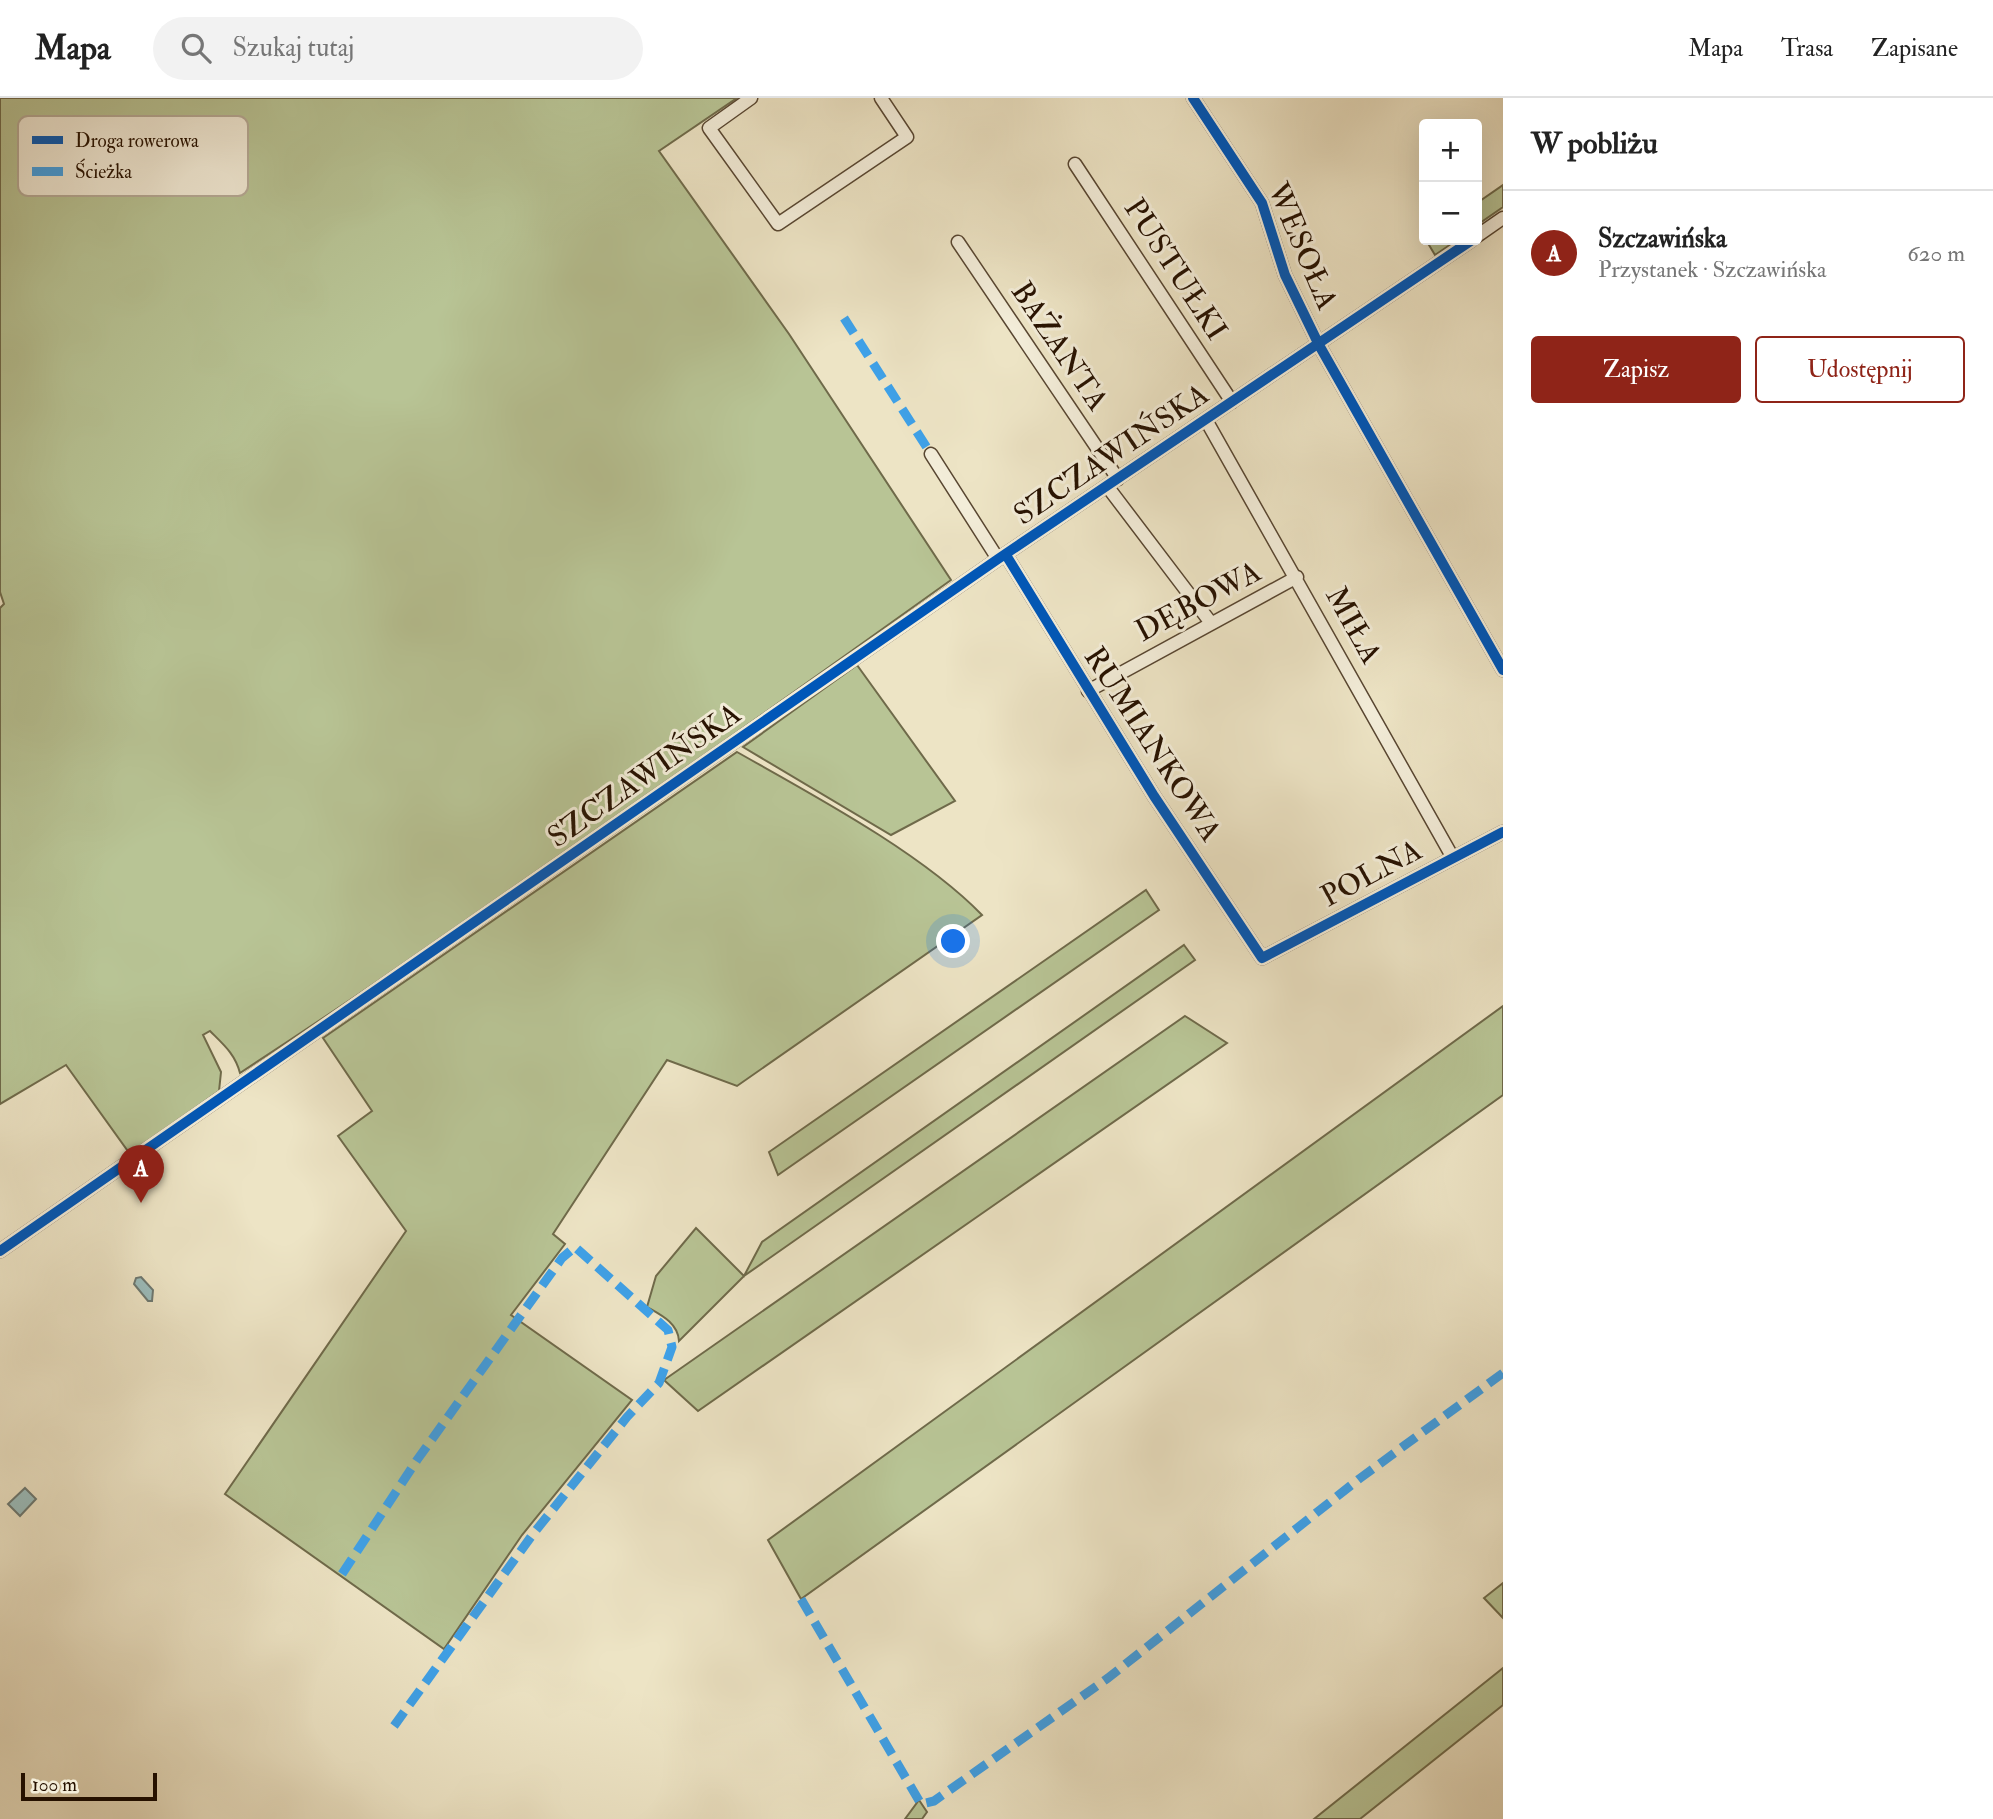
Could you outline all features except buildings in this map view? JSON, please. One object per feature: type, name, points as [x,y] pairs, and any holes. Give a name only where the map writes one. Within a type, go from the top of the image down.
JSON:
[{"type":"street","points":[[751,98],[709,128],[778,224],[907,137],[881,98]]},
{"type":"street","name":"WESOŁA","points":[[1194,98],[1262,203],[1285,275],[1319,345],[1503,670]]},
{"type":"street","name":"PUSTUŁKI","points":[[1075,164],[1232,402]]},
{"type":"street","points":[[1482,233],[1503,218]]},
{"type":"street","name":"BAŻANTA","points":[[958,242],[1112,483],[1211,623]]},
{"type":"street","name":"SZCZAWIŃSKA","points":[[0,1251],[1002,557],[1465,245]]},
{"type":"street","name":"MIŁA","points":[[1206,420],[1297,577],[1452,858]]},
{"type":"street","name":"RUMIANKOWA","points":[[931,454],[1002,557],[1262,958]]},
{"type":"street","name":"DĘBOWA","points":[[1088,691],[1297,577]]},
{"type":"street","name":"POLNA","points":[[1262,958],[1503,832]]},
{"type":"green space","points":[[0,98],[737,98],[659,151],[789,334],[951,580],[509,892],[240,1073],[232,1055],[220,1041],[210,1031],[203,1035],[221,1072],[219,1091],[130,1154],[66,1065],[0,1104],[0,608],[4,604],[0,592]]},
{"type":"green space","points":[[1503,185],[1503,207],[1482,222],[1482,200]]},
{"type":"green space","points":[[1429,245],[1450,245],[1435,255]]},
{"type":"green space","points":[[857,665],[955,801],[891,835],[743,747]]},
{"type":"green space","points":[[737,752],[866,826],[929,869],[982,915],[737,1086],[667,1060],[553,1234],[565,1244],[511,1315],[632,1400],[522,1535],[444,1649],[225,1494],[406,1231],[338,1136],[372,1111],[323,1038]]},
{"type":"green space","points":[[1146,890],[1159,910],[778,1175],[769,1152]]},
{"type":"green space","points":[[1184,945],[1195,960],[744,1276],[762,1242]]},
{"type":"green space","points":[[1503,1006],[1503,1095],[801,1599],[768,1540]]},
{"type":"green space","points":[[1185,1016],[1227,1043],[698,1411],[664,1380]]},
{"type":"green space","points":[[696,1228],[744,1276],[679,1341],[672,1324],[647,1307],[656,1276]]},
{"type":"green space","points":[[1503,1583],[1503,1618],[1484,1598]]},
{"type":"green space","points":[[1503,1668],[1503,1705],[1360,1819],[1314,1819]]},
{"type":"green space","points":[[919,1800],[927,1812],[922,1819],[905,1819]]},
{"type":"water","points":[[141,1277],[153,1290],[152,1301],[148,1301],[134,1284],[136,1278]]},
{"type":"water","points":[[25,1488],[36,1499],[20,1516],[8,1504]]},
{"type":"marked path","points":[[844,318],[931,454]]},
{"type":"marked path","points":[[342,1574],[417,1460],[562,1258],[575,1247],[668,1330],[672,1347],[659,1383],[627,1417],[533,1534],[394,1726]]},
{"type":"marked path","points":[[801,1599],[921,1804],[934,1801],[1108,1678],[1359,1479],[1503,1373]]},
{"type":"cycle path","points":[[1193,98],[1262,203],[1285,275],[1319,345],[1503,670]]},
{"type":"cycle path","points":[[0,1251],[998,559],[1465,245]]},
{"type":"cycle path","points":[[1006,555],[1154,796],[1262,958],[1503,832]]},
{"type":"place","name":"Szczawińska","points":[[141,1203]]}]
